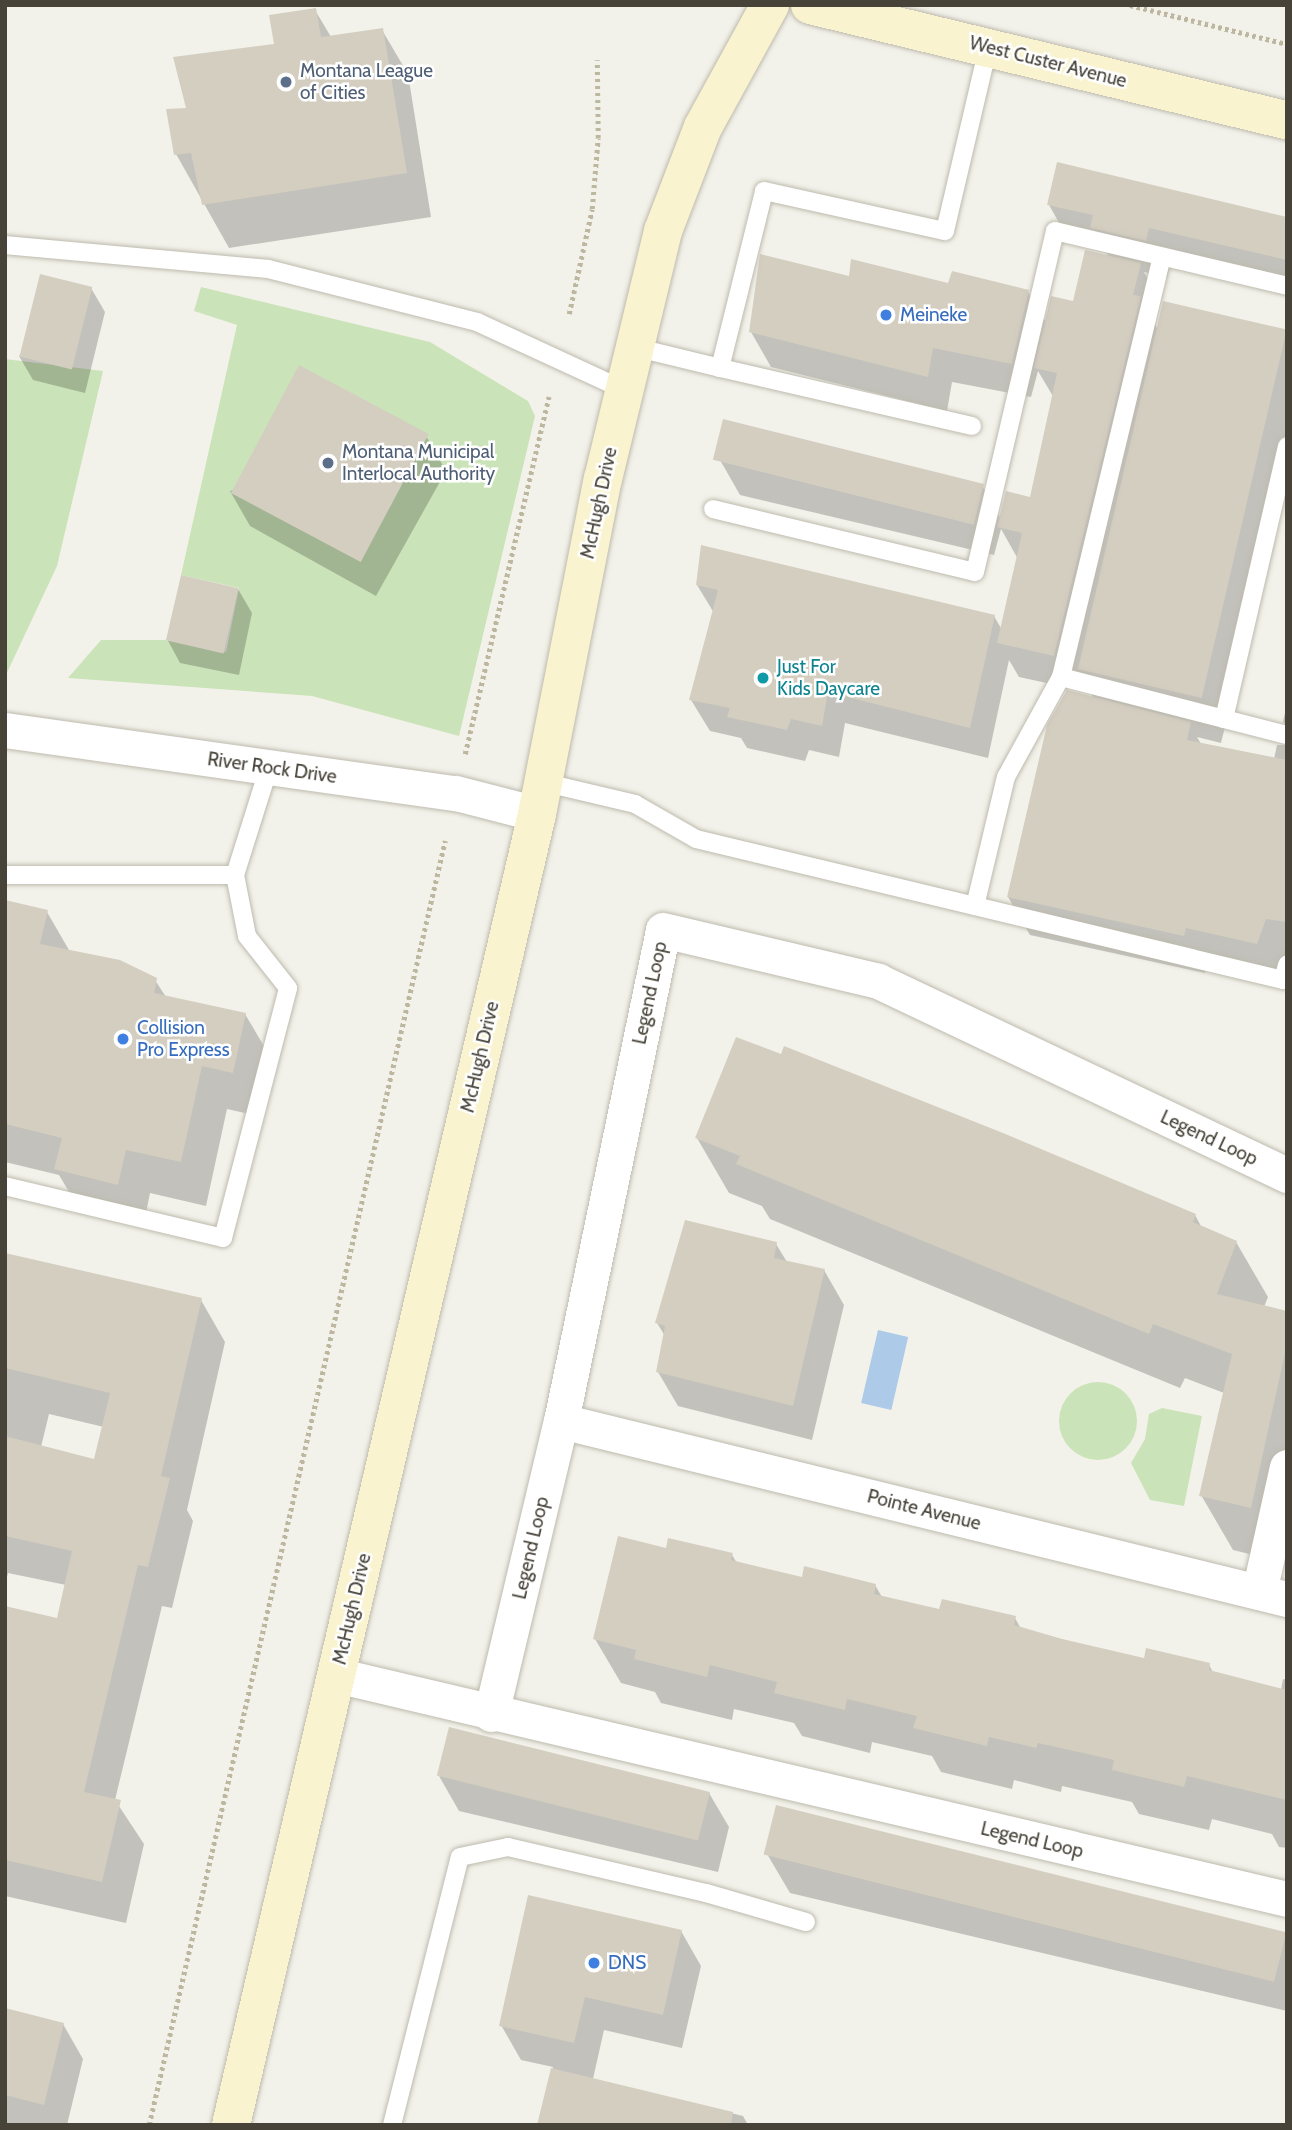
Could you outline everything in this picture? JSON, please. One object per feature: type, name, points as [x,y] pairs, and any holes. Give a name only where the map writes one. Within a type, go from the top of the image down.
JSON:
[{"type":"street","name":"McHugh Drive","points":[[231,2125],[539,798],[624,390],[663,232],[703,127],[770,5]]},
{"type":"street","name":"West Custer Avenue","points":[[810,5],[1287,120]]},
{"type":"street","name":"River Rock Drive","points":[[5,730],[456,793],[539,798]]},
{"type":"street","name":"Legend Loop","points":[[491,1714],[561,1421],[663,930],[878,981],[1287,1175]]},
{"type":"street","name":"Pointe Avenue","points":[[561,1421],[1273,1595]]},
{"type":"street","points":[[1273,1595],[1287,1468]]},
{"type":"street","name":"Legend Loop","points":[[336,1675],[491,1714],[1287,1899]]},
{"type":"lane","points":[[720,368],[764,191],[945,230],[988,48]]},
{"type":"lane","points":[[713,509],[975,572],[1055,232],[1287,286]]},
{"type":"lane","points":[[5,245],[268,269],[477,323],[624,390]]},
{"type":"lane","points":[[975,906],[1006,777],[1061,677],[1162,257]]},
{"type":"lane","points":[[634,348],[972,426]]},
{"type":"lane","points":[[1224,719],[1287,446]]},
{"type":"lane","points":[[1061,677],[1287,735]]},
{"type":"lane","points":[[5,1186],[223,1238],[288,988],[247,936],[235,875],[269,767]]},
{"type":"lane","points":[[539,798],[635,804],[696,839],[1283,980],[1287,965]]},
{"type":"lane","points":[[5,875],[235,875]]},
{"type":"lane","points":[[392,2125],[460,1857],[508,1847],[706,1893],[806,1922]]},
{"type":"path","points":[[1130,5],[1287,44]]},
{"type":"path","points":[[569,314],[592,209],[598,138],[597,60]]},
{"type":"path","points":[[465,754],[549,397]]},
{"type":"path","points":[[149,2125],[445,841]]},
{"type":"green space","points":[[201,287],[430,342],[528,401],[535,416],[459,736],[312,696],[68,678],[101,640],[165,640],[226,652],[239,588],[181,575],[237,325],[194,311]]},
{"type":"green space","points":[[5,359],[103,371],[57,566],[5,677]]},
{"type":"green space","points":[[1098,1382],[1113,1385],[1126,1393],[1134,1406],[1137,1421],[1134,1436],[1126,1449],[1113,1457],[1098,1460],[1083,1457],[1070,1449],[1062,1436],[1059,1421],[1062,1406],[1070,1393],[1083,1385]]},
{"type":"green space","points":[[1162,1408],[1202,1416],[1184,1506],[1150,1500],[1131,1463],[1145,1439],[1149,1414]]},
{"type":"water","points":[[878,1330],[908,1337],[891,1410],[861,1403]]},
{"type":"building","name":"Montana League of Cities","points":[[316,8],[321,37],[383,28],[407,173],[202,205],[191,153],[174,155],[166,109],[186,108],[173,57],[274,44],[269,15]]},
{"type":"building","points":[[1057,162],[1287,217],[1287,260],[1149,228],[1146,241],[1090,228],[1093,215],[1047,205]]},
{"type":"building","points":[[1085,250],[1141,263],[1133,295],[1141,296],[1054,656],[997,643],[1022,533],[997,527],[1006,491],[1030,497],[1057,373],[1034,368],[1051,296],[1073,301]]},
{"type":"building","name":"Meineke","points":[[760,254],[849,276],[851,259],[948,283],[952,271],[1029,290],[1012,364],[933,348],[928,377],[749,332]]},
{"type":"building","points":[[40,274],[92,287],[72,370],[19,356]]},
{"type":"building","points":[[1163,301],[1287,330],[1202,698],[1078,669]]},
{"type":"building","name":"Montana Municipal Interlocal Authority","points":[[299,365],[429,434],[361,562],[231,493]]},
{"type":"building","points":[[723,419],[984,484],[974,525],[713,460]]},
{"type":"building","points":[[701,545],[995,615],[970,728],[828,692],[822,726],[791,719],[787,730],[727,717],[730,708],[689,700],[718,590],[696,585]]},
{"type":"building","points":[[181,575],[238,588],[223,654],[166,640]]},
{"type":"building","points":[[1067,690],[1191,722],[1187,740],[1287,760],[1287,922],[1266,919],[1257,944],[1186,928],[1184,936],[1007,897],[1047,725]]},
{"type":"building","name":"Collision Pro Express","points":[[5,900],[48,910],[40,944],[120,960],[157,978],[154,993],[246,1013],[233,1073],[202,1066],[181,1162],[126,1150],[118,1185],[54,1169],[62,1138],[5,1124]]},
{"type":"building","points":[[736,1037],[781,1054],[784,1046],[1003,1133],[1196,1214],[1193,1222],[1237,1241],[1217,1294],[1287,1311],[1287,1344],[1251,1508],[1199,1496],[1232,1354],[1153,1324],[1149,1334],[736,1164],[740,1156],[695,1138]]},
{"type":"building","points":[[685,1220],[777,1242],[774,1258],[825,1269],[793,1406],[656,1372],[665,1326],[655,1323]]},
{"type":"building","points":[[5,1253],[202,1298],[161,1476],[170,1478],[148,1567],[138,1565],[84,1792],[121,1800],[102,1882],[5,1860],[5,1606],[57,1618],[72,1551],[5,1536],[5,1436],[94,1459],[110,1393],[5,1368]]},
{"type":"building","points":[[618,1536],[666,1548],[668,1538],[733,1553],[731,1560],[802,1577],[804,1566],[876,1584],[874,1594],[939,1609],[942,1599],[1016,1616],[1014,1625],[1062,1639],[1144,1658],[1146,1648],[1210,1663],[1209,1670],[1287,1690],[1287,1800],[1187,1776],[1184,1787],[1112,1770],[1114,1760],[1038,1743],[1036,1748],[989,1737],[987,1746],[913,1728],[917,1716],[847,1699],[845,1710],[774,1693],[777,1682],[710,1665],[707,1677],[634,1659],[636,1650],[593,1639]]},
{"type":"building","points":[[449,1727],[710,1792],[698,1841],[437,1776]]},
{"type":"building","points":[[776,1805],[1286,1932],[1274,1982],[764,1854]]},
{"type":"building","name":"DNS","points":[[528,1895],[682,1930],[663,2015],[585,1997],[574,2043],[499,2026]]},
{"type":"building","points":[[5,2008],[64,2023],[44,2105],[5,2095]]},
{"type":"building","points":[[551,2068],[733,2112],[731,2125],[537,2125]]},
{"type":"place","name":"Montana League of Cities","points":[[286,82]]},
{"type":"place","name":"Meineke","points":[[886,315]]},
{"type":"place","name":"Montana Municipal Interlocal Authority","points":[[328,463]]},
{"type":"place","name":"Just For Kids Daycare","points":[[763,678]]},
{"type":"place","name":"Collision Pro Express","points":[[123,1039]]},
{"type":"place","name":"DNS","points":[[594,1963]]}]
